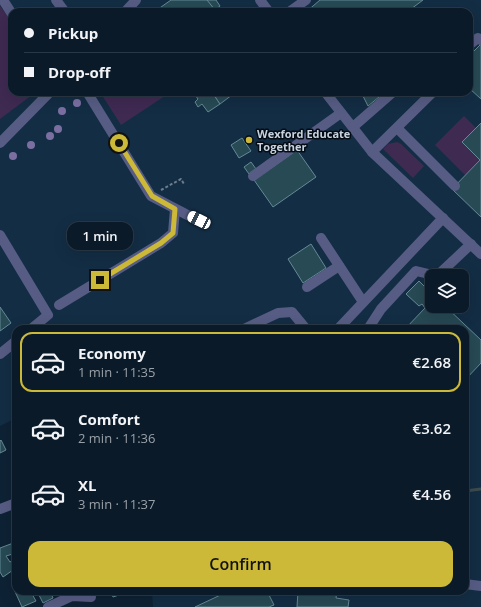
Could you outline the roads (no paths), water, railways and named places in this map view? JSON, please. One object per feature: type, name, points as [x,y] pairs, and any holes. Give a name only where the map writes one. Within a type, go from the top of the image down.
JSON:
[{"type":"street","points":[[2,0],[8,8]]},
{"type":"street","points":[[129,8],[136,0]]},
{"type":"street","points":[[296,8],[306,0]]},
{"type":"street","points":[[0,143],[46,96]]},
{"type":"street","points":[[90,96],[152,196],[199,220]]},
{"type":"street","points":[[329,96],[341,108],[372,152],[481,254]]},
{"type":"street","points":[[353,127],[388,96]]},
{"type":"street","points":[[419,107],[422,96]]},
{"type":"street","points":[[372,152],[429,96]]},
{"type":"street","points":[[253,176],[341,108]]},
{"type":"street","points":[[397,128],[455,186]]},
{"type":"street","points":[[59,305],[154,247],[173,233],[175,209]]},
{"type":"street","points":[[342,325],[443,218]]},
{"type":"street","points":[[0,235],[48,315],[36,325]]},
{"type":"street","points":[[321,238],[363,302]]},
{"type":"street","points":[[444,269],[471,244]]},
{"type":"street","points":[[306,287],[339,266]]},
{"type":"street","points":[[371,325],[381,309],[416,271],[425,273]]},
{"type":"street","points":[[252,325],[278,313],[292,312],[303,325]]},
{"type":"street","points":[[0,354],[12,344]]},
{"type":"street","points":[[0,509],[12,504]]},
{"type":"street","points":[[469,584],[481,586]]},
{"type":"street","points":[[48,607],[72,596],[91,597]]},
{"type":"waterway","points":[[469,490],[481,489]]},
{"type":"place","name":"Wexford Educate Together","points":[[249,140]]}]
